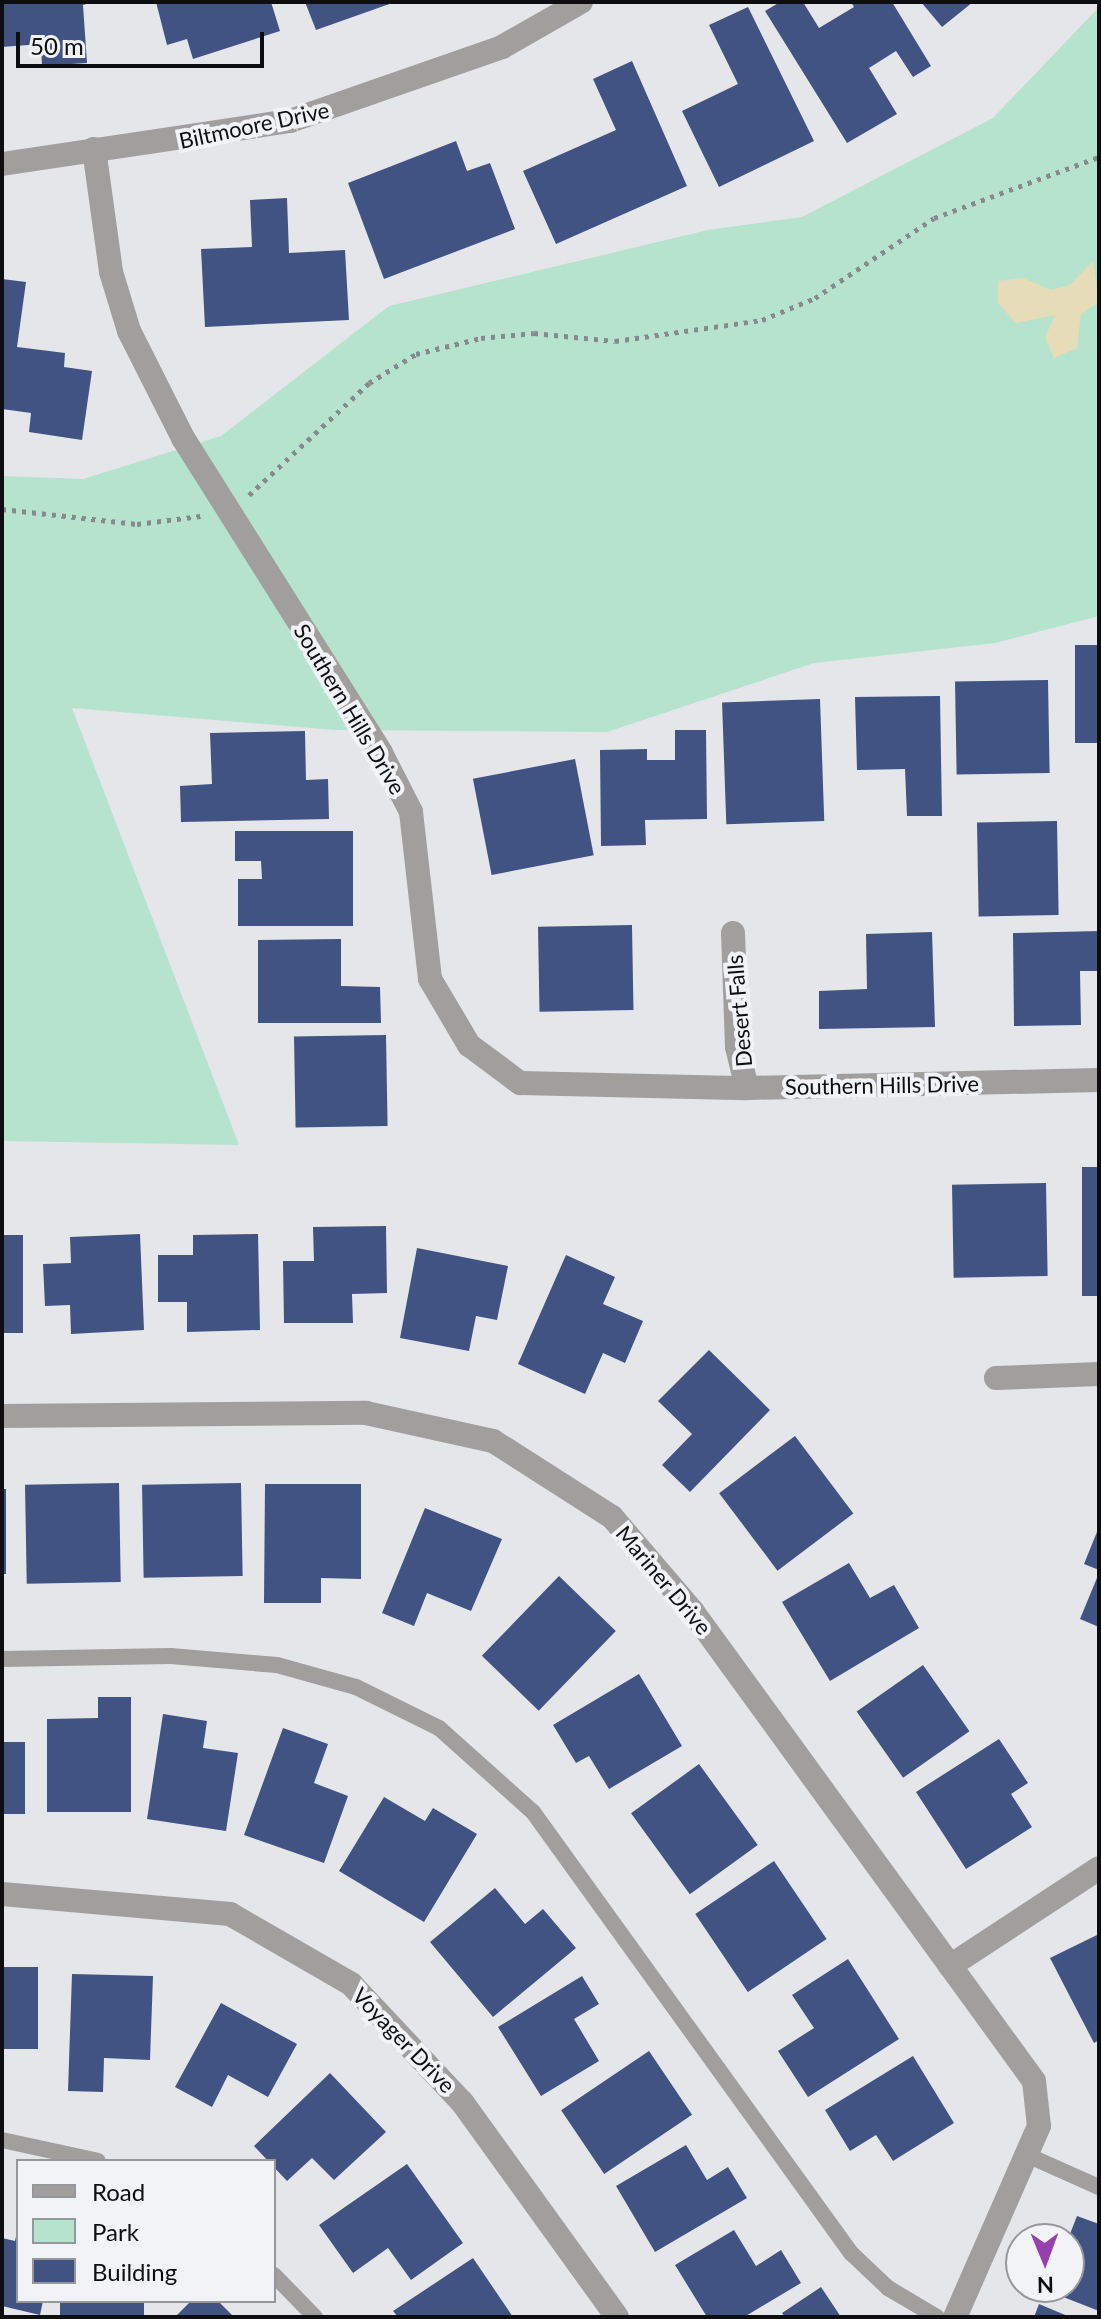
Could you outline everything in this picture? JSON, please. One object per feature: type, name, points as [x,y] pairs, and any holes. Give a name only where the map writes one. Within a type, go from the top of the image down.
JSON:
[{"type":"street","name":"Biltmoore Drive","points":[[2,164],[94,149],[169,143],[340,107],[502,47],[581,2]]},
{"type":"street","name":"Southern Hills Drive","points":[[94,149],[111,272],[129,331],[228,510],[381,753],[411,812],[430,979],[469,1045],[520,1083],[747,1088],[1099,1080]]},
{"type":"street","name":"Desert Falls","points":[[733,933],[737,1047],[747,1088]]},
{"type":"street","points":[[996,1378],[1099,1374]]},
{"type":"street","name":"Mariner Drive","points":[[2,1416],[366,1413],[493,1441],[612,1517],[693,1612],[1034,2081],[1039,2126],[1027,2155]]},
{"type":"street","points":[[950,1966],[1099,1868]]},
{"type":"street","name":"Voyager Drive","points":[[2,1894],[230,1914],[351,1984],[462,2102],[617,2317]]},
{"type":"street","points":[[955,2317],[1027,2155]]},
{"type":"lane","points":[[2,1659],[171,1656],[277,1665],[356,1687],[439,1728],[533,1812],[851,2253],[888,2288],[937,2317]]},
{"type":"lane","points":[[2,2140],[89,2159]]},
{"type":"lane","points":[[1027,2155],[1099,2187]]},
{"type":"lane","points":[[276,2277],[315,2317]]},
{"type":"path","points":[[2,509],[137,524],[228,510],[271,480],[369,383],[416,354],[481,338],[534,333],[615,341],[762,320],[815,298],[934,218],[1099,157]]},
{"type":"green space","points":[[1099,7],[1099,616],[995,643],[814,663],[607,732],[335,730],[72,708],[239,1145],[2,1141],[2,476],[83,479],[221,436],[389,306],[708,230],[802,217],[993,118]]},
{"type":"sand","points":[[1093,261],[1099,302],[1081,314],[1077,348],[1054,358],[1045,337],[1055,315],[1016,323],[998,303],[998,281],[1023,278],[1051,290],[1070,285]]},
{"type":"building","points":[[2,2],[93,2],[83,5],[87,63],[42,66],[41,44],[2,47]]},
{"type":"building","points":[[156,2],[271,2],[280,31],[193,59],[187,39],[167,45]]},
{"type":"building","points":[[305,2],[395,2],[316,30]]},
{"type":"building","points":[[780,2],[803,2],[819,28],[854,7],[851,2],[892,2],[931,66],[913,77],[896,51],[869,68],[897,114],[847,143],[765,11]]},
{"type":"building","points":[[921,2],[973,2],[942,27]]},
{"type":"building","points":[[748,7],[814,141],[719,187],[682,111],[738,84],[709,25]]},
{"type":"building","points":[[632,61],[687,186],[556,244],[523,171],[616,130],[593,79]]},
{"type":"building","points":[[456,141],[467,171],[490,163],[515,229],[384,279],[348,183]]},
{"type":"building","points":[[287,198],[289,253],[345,250],[349,320],[205,327],[201,249],[252,247],[250,200]]},
{"type":"building","points":[[2,279],[26,282],[17,347],[65,353],[64,367],[92,371],[82,440],[29,432],[31,413],[2,409]]},
{"type":"building","points":[[1075,645],[1099,645],[1099,743],[1075,743]]},
{"type":"building","points":[[1048,680],[1050,773],[957,775],[955,682]]},
{"type":"building","points":[[940,696],[942,816],[907,816],[905,769],[857,770],[855,697]]},
{"type":"building","points":[[820,699],[824,821],[726,824],[722,702]]},
{"type":"building","points":[[675,730],[706,730],[707,819],[645,820],[646,845],[601,846],[600,750],[647,749],[647,760],[675,760]]},
{"type":"building","points":[[305,731],[306,780],[328,779],[329,819],[181,822],[180,786],[212,784],[210,733]]},
{"type":"building","points":[[575,759],[594,855],[492,875],[473,779]]},
{"type":"building","points":[[1057,821],[1059,915],[979,916],[977,822]]},
{"type":"building","points":[[235,831],[353,831],[353,926],[238,926],[238,879],[262,879],[261,861],[235,861]]},
{"type":"building","points":[[632,925],[633,1010],[539,1012],[538,927]]},
{"type":"building","points":[[1099,931],[1099,971],[1080,971],[1081,1025],[1014,1026],[1013,933]]},
{"type":"building","points":[[932,932],[935,1027],[819,1029],[819,991],[867,989],[866,934]]},
{"type":"building","points":[[341,939],[341,986],[380,987],[381,1023],[258,1023],[258,940]]},
{"type":"building","points":[[386,1035],[388,1126],[296,1128],[294,1037]]},
{"type":"building","points":[[1082,1167],[1099,1167],[1099,1296],[1082,1296]]},
{"type":"building","points":[[1046,1183],[1048,1276],[954,1278],[952,1185]]},
{"type":"building","points":[[386,1226],[387,1293],[352,1294],[353,1323],[284,1323],[283,1261],[314,1261],[313,1227]]},
{"type":"building","points":[[140,1234],[144,1330],[71,1334],[70,1305],[45,1306],[43,1264],[71,1263],[70,1237]]},
{"type":"building","points":[[258,1234],[260,1330],[187,1332],[187,1302],[158,1302],[158,1255],[193,1255],[193,1235]]},
{"type":"building","points":[[2,1235],[23,1235],[23,1333],[2,1333]]},
{"type":"building","points":[[417,1248],[508,1266],[497,1320],[476,1316],[469,1351],[400,1338]]},
{"type":"building","points":[[566,1255],[615,1277],[603,1304],[643,1321],[625,1363],[603,1353],[585,1394],[518,1364]]},
{"type":"building","points":[[709,1350],[770,1410],[690,1492],[662,1465],[692,1434],[658,1401]]},
{"type":"building","points":[[795,1436],[853,1513],[778,1571],[719,1493]]},
{"type":"building","points":[[119,1483],[121,1582],[27,1584],[25,1485]]},
{"type":"building","points":[[241,1483],[243,1576],[144,1578],[142,1485]]},
{"type":"building","points":[[265,1484],[361,1484],[361,1579],[321,1578],[321,1603],[264,1603]]},
{"type":"building","points":[[2,1489],[6,1489],[6,1574],[2,1574]]},
{"type":"building","points":[[425,1508],[502,1539],[471,1611],[427,1593],[414,1626],[382,1613]]},
{"type":"building","points":[[1099,1527],[1099,1570],[1084,1564]]},
{"type":"building","points":[[849,1563],[870,1598],[894,1585],[919,1628],[830,1681],[782,1602]]},
{"type":"building","points":[[1099,1573],[1099,1627],[1080,1619]]},
{"type":"building","points":[[559,1576],[616,1631],[539,1711],[482,1656]]},
{"type":"building","points":[[923,1665],[969,1731],[903,1778],[857,1711]]},
{"type":"building","points":[[639,1674],[682,1746],[609,1789],[589,1756],[576,1763],[553,1725]]},
{"type":"building","points":[[98,1697],[131,1697],[131,1812],[47,1812],[47,1719],[98,1718]]},
{"type":"building","points":[[163,1714],[207,1721],[203,1748],[238,1753],[226,1831],[147,1819]]},
{"type":"building","points":[[283,1728],[328,1744],[314,1783],[348,1796],[324,1863],[244,1835]]},
{"type":"building","points":[[999,1739],[1028,1783],[1011,1794],[1032,1827],[966,1869],[916,1792]]},
{"type":"building","points":[[2,1742],[25,1742],[25,1814],[2,1814]]},
{"type":"building","points":[[699,1764],[758,1845],[690,1894],[631,1813]]},
{"type":"building","points":[[384,1797],[425,1821],[433,1808],[477,1834],[424,1922],[339,1871]]},
{"type":"building","points":[[774,1861],[827,1939],[748,1992],[695,1914]]},
{"type":"building","points":[[495,1888],[525,1924],[543,1909],[576,1948],[493,2017],[430,1942]]},
{"type":"building","points":[[1099,1934],[1099,2040],[1094,2043],[1050,1958]]},
{"type":"building","points":[[848,1959],[899,2039],[808,2097],[778,2051],[814,2028],[792,1995]]},
{"type":"building","points":[[2,1967],[38,1967],[38,2049],[2,2049]]},
{"type":"building","points":[[72,1974],[153,1976],[150,2060],[104,2058],[103,2092],[68,2091]]},
{"type":"building","points":[[582,1976],[599,2004],[574,2019],[599,2061],[541,2096],[498,2027]]},
{"type":"building","points":[[221,2003],[297,2044],[268,2097],[228,2075],[212,2107],[175,2087]]},
{"type":"building","points":[[649,2051],[692,2115],[604,2174],[561,2110]]},
{"type":"building","points":[[913,2056],[954,2123],[893,2161],[876,2135],[850,2151],[825,2110]]},
{"type":"building","points":[[330,2073],[386,2132],[334,2180],[312,2158],[287,2181],[276,2169],[276,2159],[266,2159],[254,2146]]},
{"type":"building","points":[[686,2145],[707,2180],[728,2167],[747,2198],[655,2252],[616,2186]]},
{"type":"building","points":[[407,2164],[463,2243],[411,2280],[388,2248],[353,2273],[319,2225]]},
{"type":"building","points":[[1077,2216],[1099,2224],[1099,2311],[1079,2303],[1085,2303],[1085,2223],[1074,2223]]},
{"type":"building","points":[[734,2230],[756,2266],[781,2250],[801,2283],[744,2317],[707,2317],[675,2265]]},
{"type":"building","points":[[16,2236],[16,2303],[43,2303],[40,2315],[2,2306],[2,2238],[15,2241]]},
{"type":"building","points":[[473,2258],[513,2317],[398,2317],[393,2311]]},
{"type":"building","points":[[821,2287],[841,2317],[785,2317],[782,2313]]},
{"type":"building","points":[[60,2303],[144,2303],[144,2317],[60,2317]]},
{"type":"building","points":[[189,2303],[220,2303],[234,2317],[175,2317]]},
{"type":"building","points":[[1039,2304],[1070,2317],[1034,2317]]}]
